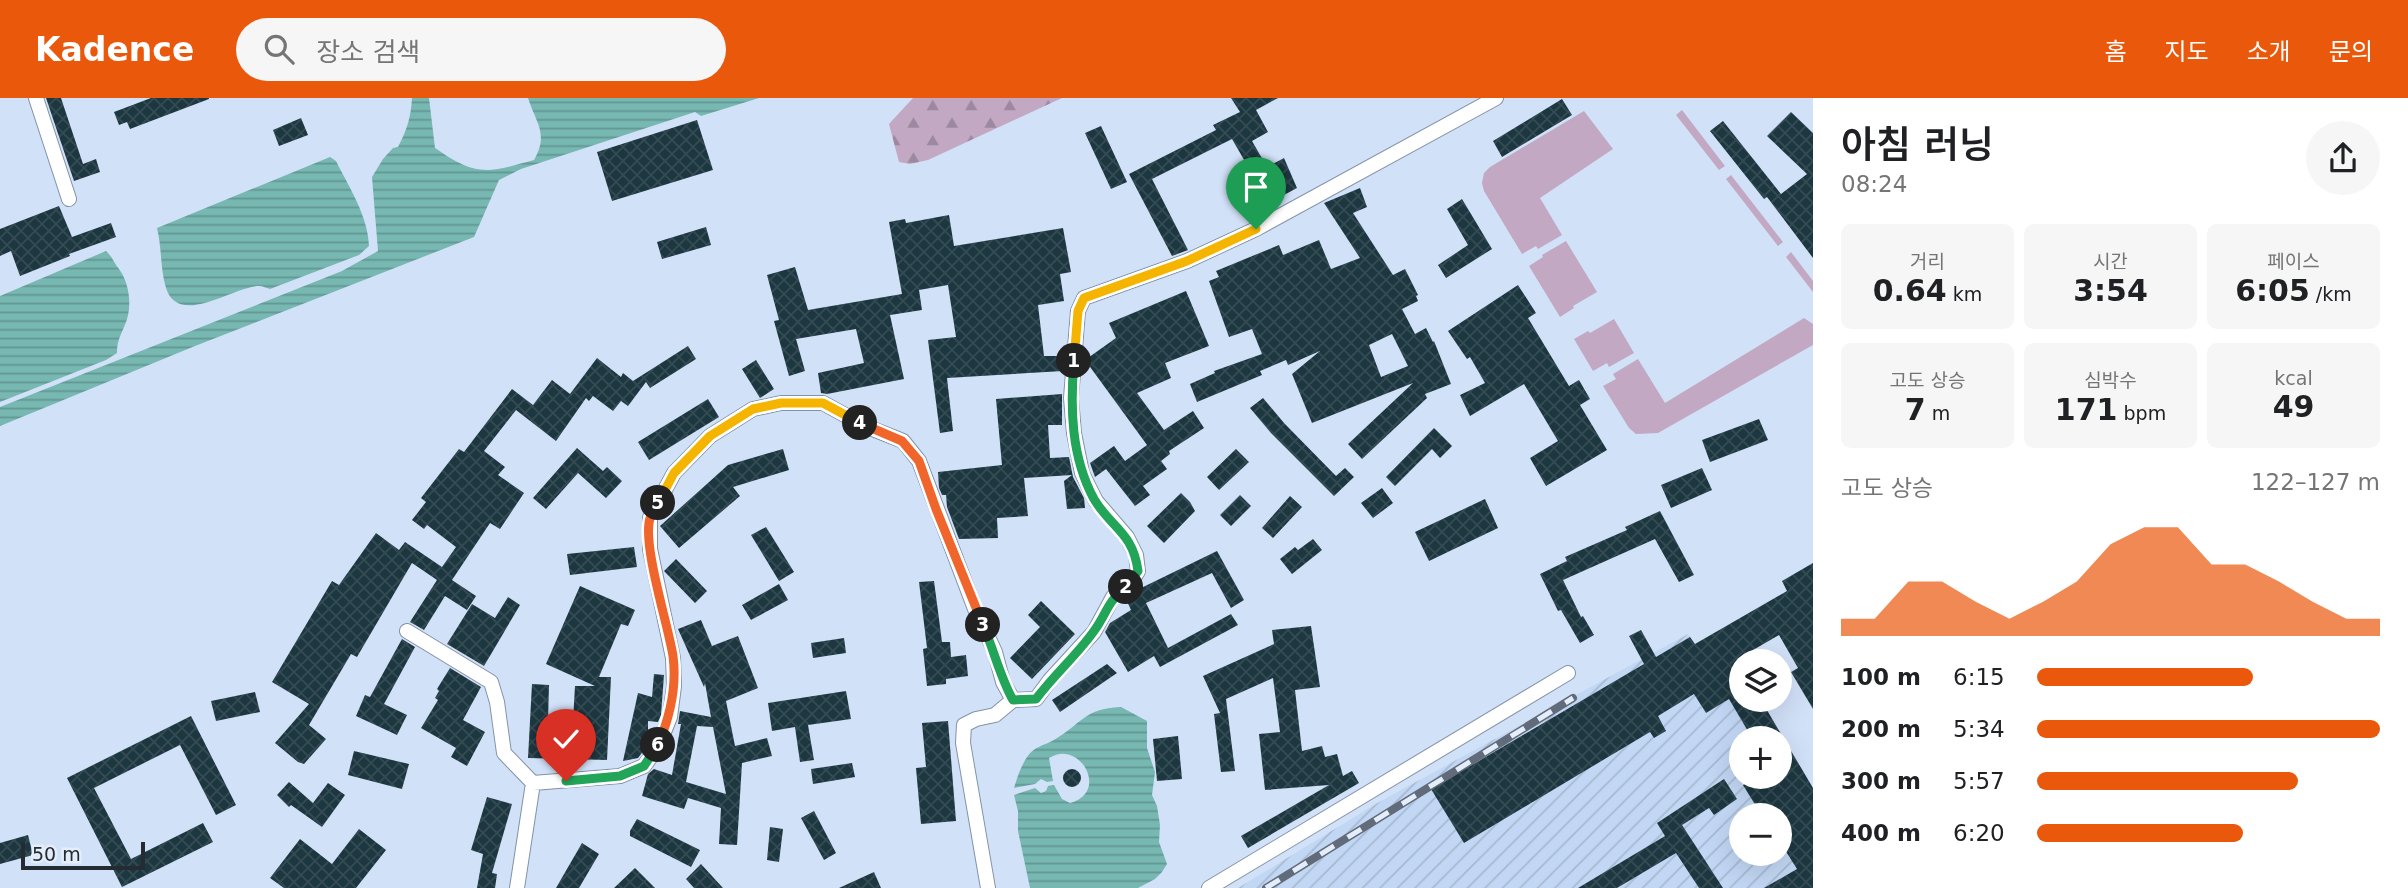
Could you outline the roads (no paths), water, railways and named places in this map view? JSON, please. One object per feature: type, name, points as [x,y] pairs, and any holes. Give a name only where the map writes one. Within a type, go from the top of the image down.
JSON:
[{"type":"street","points":[[36,98],[69,199]]},
{"type":"street","points":[[988,888],[963,743],[964,725],[995,715],[1013,700],[1036,699],[1094,632],[1113,597],[1130,584],[1138,571],[1136,555],[1127,537],[1096,501],[1082,473],[1074,433],[1071,398],[1078,311],[1084,298],[1187,261],[1256,229],[1496,98]]},
{"type":"street","points":[[533,783],[620,776],[644,766],[658,747],[670,717],[674,686],[673,658],[650,549],[650,518],[674,473],[710,436],[753,409],[781,403],[823,403],[865,426],[902,441],[919,461],[995,652],[1003,682],[1013,700]]},
{"type":"street","points":[[407,631],[491,682],[497,702],[504,753],[533,783]]},
{"type":"street","points":[[1209,888],[1568,673]]},
{"type":"street","points":[[517,888],[533,783]]},
{"type":"railway","points":[[1266,888],[1573,698]]}]
